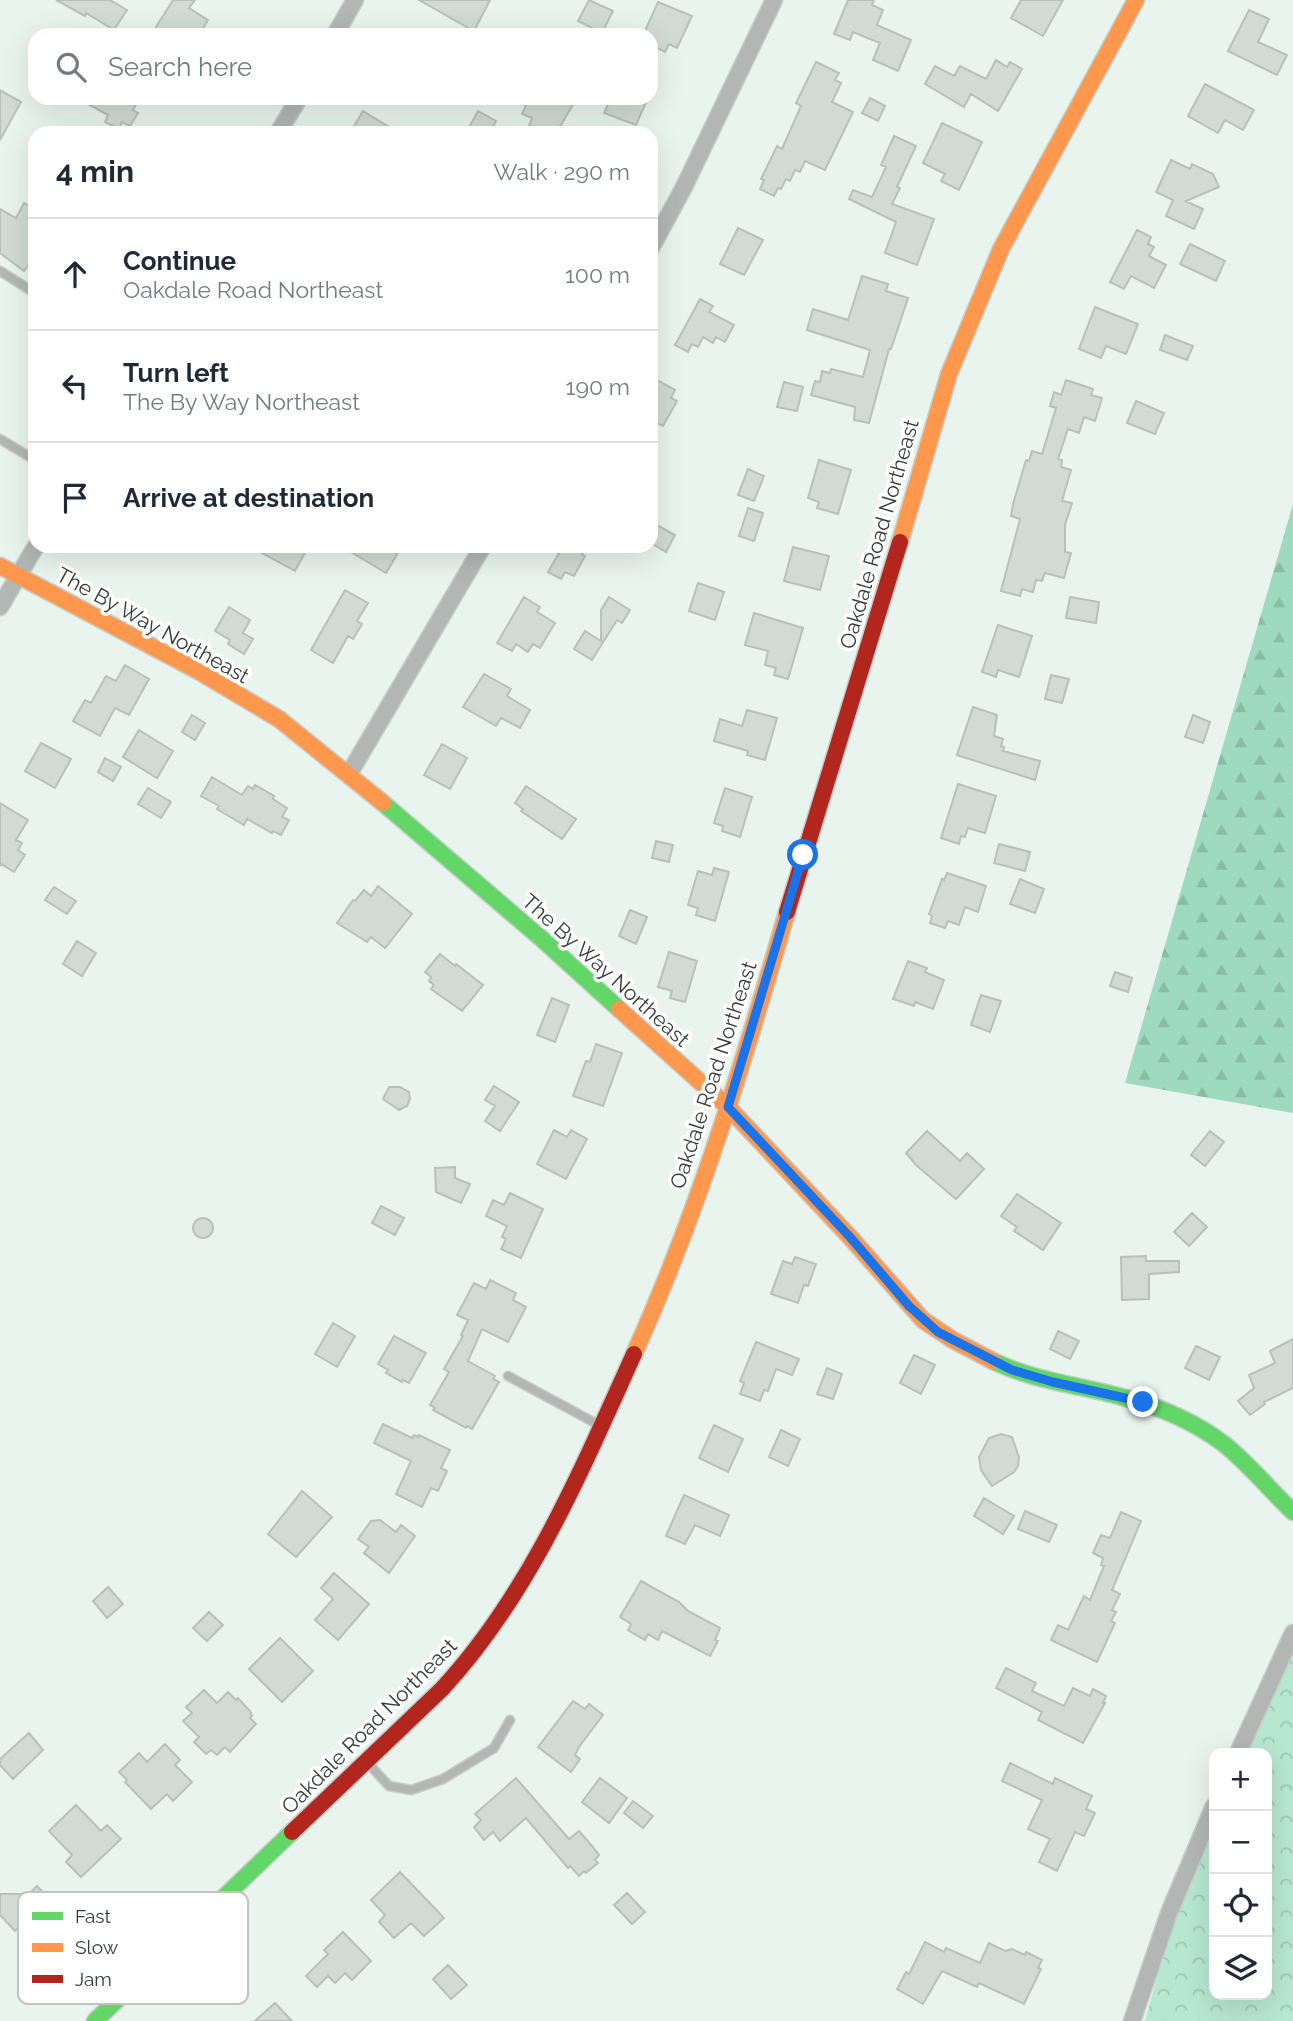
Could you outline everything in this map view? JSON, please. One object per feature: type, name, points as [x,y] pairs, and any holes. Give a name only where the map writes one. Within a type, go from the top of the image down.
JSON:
[{"type":"street","points":[[339,28],[355,0]]},
{"type":"street","points":[[658,235],[774,0]]},
{"type":"street","name":"Oakdale Road Northeast","points":[[229,1892],[465,1664],[529,1571],[601,1426],[655,1307],[728,1107],[949,374],[1000,249],[1136,0]]},
{"type":"street","points":[[282,126],[295,105]]},
{"type":"street","points":[[0,607],[32,553]]},
{"type":"street","points":[[349,774],[479,553]]},
{"type":"street","name":"The By Way Northeast","points":[[0,566],[152,645],[259,707],[310,742],[542,939],[728,1107],[850,1237],[916,1313],[938,1332],[1012,1370],[1124,1397],[1182,1418],[1224,1444],[1293,1512]]},
{"type":"street","points":[[1240,1748],[1293,1633]]},
{"type":"street","points":[[1132,2021],[1169,1913],[1212,1811]]},
{"type":"street","name":"Oakdale Road Northeast","points":[[95,2021],[113,2004]]},
{"type":"lane","points":[[0,271],[28,289]]},
{"type":"lane","points":[[0,439],[28,456]]},
{"type":"lane","points":[[508,1376],[601,1426]]},
{"type":"lane","points":[[366,1761],[389,1787],[411,1790],[443,1779],[494,1748],[510,1720]]},
{"type":"green space","points":[[1293,504],[1293,1113],[1125,1083]]},
{"type":"green space","points":[[1293,1647],[1293,2021],[1145,2021],[1178,1899],[1209,1831],[1209,2000],[1272,2000],[1272,1748],[1247,1748]]},
{"type":"building","points":[[56,0],[110,0],[127,10],[115,28],[86,13],[85,16]]},
{"type":"building","points":[[173,0],[195,0],[189,8],[208,20],[203,28],[155,28]]},
{"type":"building","points":[[419,0],[490,0],[476,28],[469,28]]},
{"type":"building","points":[[589,0],[613,11],[604,28],[592,28],[578,21]]},
{"type":"building","points":[[848,0],[874,0],[872,5],[883,10],[877,25],[911,40],[898,71],[873,60],[880,43],[853,32],[850,40],[834,34]]},
{"type":"building","points":[[1021,0],[1063,0],[1043,36],[1011,18]]},
{"type":"building","points":[[658,2],[692,16],[677,48],[669,44],[665,52],[658,48],[658,28],[646,28]]},
{"type":"building","points":[[1249,10],[1269,19],[1258,42],[1287,55],[1277,75],[1228,51]]},
{"type":"building","points":[[996,60],[1007,67],[1010,62],[1022,69],[998,111],[971,94],[964,107],[925,84],[935,66],[954,76],[960,66],[986,79]]},
{"type":"building","points":[[816,62],[839,73],[835,80],[841,83],[832,102],[853,112],[825,170],[805,161],[800,172],[795,170],[790,181],[786,179],[774,196],[760,189],[764,180],[761,179],[777,146],[782,149],[801,106],[796,103]]},
{"type":"building","points":[[1205,84],[1254,110],[1243,130],[1225,120],[1218,133],[1188,116]]},
{"type":"building","points":[[0,90],[21,102],[0,140]]},
{"type":"building","points":[[870,98],[885,106],[878,121],[862,113]]},
{"type":"building","points":[[90,105],[136,105],[133,110],[138,113],[130,126],[122,122],[120,126],[113,126],[105,122],[108,115]]},
{"type":"building","points":[[526,105],[573,105],[560,126],[529,126],[532,118],[522,114]]},
{"type":"building","points":[[608,105],[645,105],[636,125],[604,113]]},
{"type":"building","points":[[363,111],[388,126],[354,126]]},
{"type":"building","points":[[478,111],[496,121],[494,126],[470,126]]},
{"type":"building","points":[[942,123],[982,142],[959,190],[941,181],[945,174],[923,163]]},
{"type":"building","points":[[894,136],[916,146],[892,204],[934,219],[917,265],[885,253],[896,222],[849,199],[853,190],[872,197],[886,167],[881,165]]},
{"type":"building","points":[[1171,160],[1190,169],[1192,164],[1213,174],[1219,187],[1186,201],[1203,209],[1194,229],[1166,216],[1173,200],[1156,192]]},
{"type":"building","points":[[24,203],[28,205],[28,266],[24,271],[0,253],[0,209],[16,218]]},
{"type":"building","points":[[738,228],[763,240],[744,275],[720,264]]},
{"type":"building","points":[[1137,230],[1151,237],[1148,244],[1154,247],[1149,256],[1166,265],[1154,288],[1131,276],[1124,289],[1110,282]]},
{"type":"building","points":[[1190,244],[1225,261],[1216,281],[1180,264]]},
{"type":"building","points":[[862,276],[888,284],[886,291],[908,298],[889,349],[869,423],[854,420],[855,407],[811,395],[815,381],[820,382],[822,371],[830,373],[831,369],[863,377],[870,350],[807,330],[813,309],[848,320]]},
{"type":"building","points":[[700,299],[713,306],[709,312],[734,325],[725,342],[716,337],[713,343],[703,337],[698,347],[692,344],[688,352],[675,345]]},
{"type":"building","points":[[1095,307],[1138,324],[1126,354],[1106,346],[1101,358],[1079,349]]},
{"type":"building","points":[[1165,335],[1193,346],[1187,360],[1160,350]]},
{"type":"building","points":[[1066,380],[1093,389],[1091,395],[1102,398],[1095,421],[1084,417],[1079,433],[1068,429],[1058,459],[1062,460],[1061,467],[1071,470],[1062,501],[1072,503],[1065,525],[1065,552],[1071,553],[1064,578],[1045,573],[1042,581],[1036,580],[1033,592],[1022,589],[1020,596],[1001,591],[1020,519],[1011,516],[1013,504],[1026,460],[1029,461],[1032,451],[1042,454],[1056,408],[1050,406],[1054,392],[1061,395]]},
{"type":"building","points":[[658,381],[675,390],[671,398],[677,401],[663,426],[658,424]]},
{"type":"building","points":[[784,382],[803,387],[797,411],[777,407]]},
{"type":"building","points":[[1136,401],[1164,413],[1155,434],[1127,423]]},
{"type":"building","points":[[819,460],[851,470],[838,514],[817,508],[819,502],[808,498]]},
{"type":"building","points":[[748,469],[764,476],[754,501],[738,495]]},
{"type":"building","points":[[748,508],[763,513],[754,541],[739,536]]},
{"type":"building","points":[[658,526],[675,535],[666,552],[658,547]]},
{"type":"building","points":[[793,547],[829,556],[820,590],[784,581]]},
{"type":"building","points":[[262,553],[305,553],[295,571]]},
{"type":"building","points":[[353,553],[398,553],[386,573]]},
{"type":"building","points":[[559,553],[583,553],[585,556],[574,576],[565,572],[561,579],[548,572]]},
{"type":"building","points":[[698,583],[724,592],[715,620],[689,611]]},
{"type":"building","points":[[345,590],[368,603],[357,621],[362,624],[353,639],[348,636],[333,663],[311,650]]},
{"type":"building","points":[[524,597],[540,607],[537,612],[555,623],[540,648],[533,644],[528,652],[516,644],[512,651],[497,643]]},
{"type":"building","points":[[609,597],[630,610],[622,623],[617,620],[592,660],[574,649],[585,631],[601,641],[601,610]]},
{"type":"building","points":[[1070,597],[1099,602],[1096,623],[1066,618]]},
{"type":"building","points":[[229,607],[250,620],[243,633],[253,639],[244,654],[228,644],[230,640],[215,631]]},
{"type":"building","points":[[754,613],[803,628],[788,679],[774,675],[776,668],[765,665],[768,651],[745,645]]},
{"type":"building","points":[[998,625],[1032,636],[1019,677],[998,670],[996,677],[982,672]]},
{"type":"building","points":[[125,665],[149,679],[129,715],[115,708],[100,736],[73,721],[85,700],[91,703],[106,676],[116,681]]},
{"type":"building","points":[[484,674],[511,689],[507,696],[530,710],[520,728],[501,718],[496,726],[463,707]]},
{"type":"building","points":[[1051,675],[1069,679],[1062,703],[1045,699]]},
{"type":"building","points":[[973,707],[997,715],[994,736],[1003,739],[1003,751],[1040,761],[1035,780],[957,755]]},
{"type":"building","points":[[747,710],[777,718],[765,760],[747,755],[748,751],[714,741],[720,719],[742,726]]},
{"type":"building","points":[[192,715],[205,723],[195,740],[182,732]]},
{"type":"building","points":[[1193,715],[1210,722],[1203,743],[1185,737]]},
{"type":"building","points":[[139,730],[173,751],[157,778],[123,757]]},
{"type":"building","points":[[41,743],[71,759],[55,788],[25,771]]},
{"type":"building","points":[[442,744],[467,758],[450,789],[424,775]]},
{"type":"building","points":[[105,758],[121,767],[113,781],[98,772]]},
{"type":"building","points":[[212,777],[242,795],[248,786],[253,789],[255,785],[274,796],[273,799],[287,808],[282,817],[289,820],[281,835],[247,819],[244,825],[201,796]]},
{"type":"building","points":[[958,784],[996,796],[985,833],[968,828],[965,837],[961,836],[959,844],[941,838]]},
{"type":"building","points":[[526,786],[576,819],[562,839],[521,811],[523,809],[515,803]]},
{"type":"building","points":[[148,788],[171,802],[161,818],[138,804]]},
{"type":"building","points":[[725,788],[752,797],[740,837],[722,831],[723,826],[714,823]]},
{"type":"building","points":[[0,803],[28,820],[16,840],[22,843],[18,850],[25,855],[14,872],[1,864],[0,866]]},
{"type":"building","points":[[656,841],[673,845],[669,862],[652,858]]},
{"type":"building","points":[[999,844],[1030,852],[1025,871],[994,863]]},
{"type":"building","points":[[714,868],[729,872],[715,921],[696,915],[698,908],[688,905],[698,871],[712,875]]},
{"type":"building","points":[[947,873],[986,886],[978,912],[965,907],[959,925],[948,921],[945,928],[930,923],[932,916],[929,914],[942,879],[944,880]]},
{"type":"building","points":[[1020,879],[1044,889],[1035,913],[1010,904]]},
{"type":"building","points":[[378,886],[412,914],[385,948],[371,937],[367,942],[337,923],[353,900],[364,890],[371,896]]},
{"type":"building","points":[[54,887],[76,901],[67,914],[45,900]]},
{"type":"building","points":[[630,910],[647,917],[636,944],[619,936]]},
{"type":"building","points":[[77,941],[96,953],[82,976],[63,964]]},
{"type":"building","points":[[669,952],[697,961],[685,1002],[670,998],[672,991],[658,987]]},
{"type":"building","points":[[440,954],[483,985],[462,1011],[431,989],[434,985],[425,972]]},
{"type":"building","points":[[908,961],[927,968],[925,972],[944,980],[933,1009],[915,1002],[914,1006],[893,999]]},
{"type":"building","points":[[1115,972],[1132,978],[1128,992],[1110,986]]},
{"type":"building","points":[[981,995],[1001,1001],[990,1032],[971,1025]]},
{"type":"building","points":[[552,998],[569,1005],[555,1042],[537,1035]]},
{"type":"building","points":[[596,1044],[622,1053],[603,1106],[573,1096],[586,1061],[590,1062]]},
{"type":"building","points":[[494,1086],[519,1102],[500,1131],[485,1121],[495,1106],[485,1100]]},
{"type":"building","points":[[389,1087],[400,1087],[409,1092],[407,1106],[399,1110],[383,1099]]},
{"type":"building","points":[[554,1130],[567,1137],[571,1130],[587,1139],[566,1179],[537,1164]]},
{"type":"building","points":[[927,1131],[960,1161],[967,1153],[984,1169],[956,1199],[906,1153]]},
{"type":"building","points":[[1210,1131],[1224,1142],[1205,1166],[1191,1155]]},
{"type":"building","points":[[455,1167],[455,1178],[470,1184],[461,1203],[436,1192],[435,1168]]},
{"type":"building","points":[[510,1193],[543,1209],[521,1258],[501,1249],[506,1239],[502,1237],[507,1226],[486,1216],[493,1200],[504,1205]]},
{"type":"building","points":[[1017,1194],[1061,1223],[1043,1250],[1014,1231],[1017,1227],[1001,1216]]},
{"type":"building","points":[[381,1206],[404,1218],[395,1235],[372,1223]]},
{"type":"building","points":[[1192,1213],[1207,1227],[1189,1246],[1174,1232]]},
{"type":"building","points":[[203,1218],[210,1221],[213,1228],[210,1235],[203,1238],[196,1235],[193,1228],[196,1221]]},
{"type":"building","points":[[1146,1256],[1146,1261],[1179,1261],[1179,1272],[1149,1274],[1149,1299],[1122,1300],[1121,1257]]},
{"type":"building","points":[[795,1257],[816,1264],[798,1303],[771,1294],[783,1261],[792,1264]]},
{"type":"building","points":[[490,1280],[516,1293],[513,1300],[526,1307],[508,1342],[482,1329],[468,1361],[495,1376],[493,1379],[499,1382],[472,1429],[433,1410],[435,1408],[430,1405],[449,1372],[444,1369],[463,1336],[461,1335],[468,1320],[457,1315],[474,1283],[486,1289]]},
{"type":"building","points":[[333,1323],[355,1336],[337,1367],[315,1354]]},
{"type":"building","points":[[1058,1331],[1079,1341],[1070,1359],[1050,1349]]},
{"type":"building","points":[[394,1336],[426,1353],[409,1383],[386,1373],[388,1370],[378,1364]]},
{"type":"building","points":[[1293,1339],[1293,1388],[1264,1402],[1265,1404],[1250,1415],[1238,1401],[1254,1388],[1249,1375],[1275,1363],[1270,1351]]},
{"type":"building","points":[[756,1342],[799,1359],[792,1375],[776,1369],[768,1391],[764,1390],[760,1401],[740,1394],[744,1383],[740,1381]]},
{"type":"building","points":[[1196,1346],[1220,1357],[1209,1380],[1185,1368]]},
{"type":"building","points":[[914,1355],[935,1365],[921,1394],[900,1383]]},
{"type":"building","points":[[827,1368],[842,1374],[833,1399],[817,1394]]},
{"type":"building","points":[[383,1424],[412,1438],[419,1435],[450,1450],[441,1468],[447,1471],[438,1491],[431,1488],[422,1507],[396,1494],[411,1461],[374,1443]]},
{"type":"building","points":[[714,1425],[743,1439],[728,1472],[699,1458]]},
{"type":"building","points":[[781,1430],[800,1439],[788,1466],[769,1457]]},
{"type":"building","points":[[1001,1434],[1012,1437],[1019,1457],[1018,1466],[1014,1472],[992,1486],[981,1470],[979,1457],[989,1438]]},
{"type":"building","points":[[302,1491],[332,1517],[296,1557],[268,1534]]},
{"type":"building","points":[[684,1495],[729,1515],[720,1536],[695,1525],[685,1544],[666,1536]]},
{"type":"building","points":[[984,1498],[1014,1516],[1003,1534],[974,1516]]},
{"type":"building","points":[[1025,1511],[1057,1525],[1049,1542],[1018,1529]]},
{"type":"building","points":[[1121,1512],[1141,1521],[1112,1590],[1120,1594],[1112,1610],[1116,1612],[1111,1621],[1115,1623],[1097,1662],[1051,1640],[1058,1625],[1068,1630],[1084,1596],[1090,1600],[1104,1566],[1101,1565],[1103,1558],[1093,1553],[1101,1535],[1110,1538]]},
{"type":"building","points":[[380,1520],[396,1532],[401,1525],[415,1536],[389,1573],[364,1553],[369,1547],[358,1539],[371,1521]]},
{"type":"building","points":[[334,1573],[369,1604],[338,1640],[315,1620],[333,1599],[321,1588]]},
{"type":"building","points":[[641,1581],[720,1628],[715,1640],[718,1641],[710,1656],[662,1631],[658,1640],[648,1634],[645,1640],[628,1630],[631,1624],[620,1617]]},
{"type":"building","points":[[108,1587],[123,1604],[107,1618],[93,1601]]},
{"type":"building","points":[[209,1612],[223,1625],[207,1641],[193,1628]]},
{"type":"building","points":[[280,1638],[313,1671],[282,1702],[249,1669]]},
{"type":"building","points":[[1006,1668],[1036,1683],[1032,1691],[1064,1706],[1073,1688],[1090,1696],[1093,1689],[1106,1696],[1105,1703],[1083,1743],[1038,1720],[1042,1712],[996,1688]]},
{"type":"building","points":[[204,1690],[217,1703],[228,1692],[236,1700],[238,1698],[250,1711],[250,1718],[256,1724],[230,1752],[225,1747],[217,1755],[211,1750],[206,1754],[194,1742],[199,1737],[183,1721],[192,1713],[186,1707]]},
{"type":"building","points":[[573,1701],[585,1709],[589,1704],[603,1715],[579,1747],[575,1755],[580,1759],[571,1772],[538,1747]]},
{"type":"building","points":[[29,1733],[43,1750],[13,1779],[0,1765],[0,1759]]},
{"type":"building","points":[[165,1744],[180,1760],[175,1765],[192,1782],[173,1801],[167,1794],[151,1809],[119,1772],[139,1753],[147,1762]]},
{"type":"building","points":[[1010,1763],[1053,1784],[1055,1778],[1092,1796],[1086,1809],[1095,1813],[1084,1836],[1075,1832],[1057,1871],[1039,1862],[1050,1839],[1028,1829],[1042,1800],[1002,1781]]},
{"type":"building","points":[[516,1778],[569,1839],[579,1831],[599,1855],[595,1860],[598,1863],[579,1876],[570,1866],[568,1868],[526,1818],[500,1841],[493,1832],[484,1840],[474,1827],[481,1820],[475,1814]]},
{"type":"building","points":[[600,1778],[627,1798],[609,1823],[582,1802]]},
{"type":"building","points":[[633,1801],[653,1816],[643,1828],[624,1813]]},
{"type":"building","points":[[76,1805],[101,1831],[107,1825],[121,1839],[81,1877],[66,1862],[72,1855],[49,1831]]},
{"type":"building","points":[[400,1872],[444,1918],[424,1936],[411,1923],[394,1938],[379,1922],[385,1915],[371,1900]]},
{"type":"building","points":[[37,1886],[42,1892],[31,1892]]},
{"type":"building","points":[[627,1893],[645,1912],[632,1924],[614,1905]]},
{"type":"building","points":[[0,1894],[18,1894],[18,1928],[15,1931],[0,1915]]},
{"type":"building","points":[[343,1932],[371,1961],[352,1980],[345,1973],[335,1983],[328,1976],[317,1987],[306,1976],[328,1954],[324,1950]]},
{"type":"building","points":[[925,1942],[944,1952],[946,1948],[980,1963],[989,1943],[1005,1951],[1012,1949],[1025,1955],[1026,1952],[1042,1960],[1038,1968],[1041,1969],[1024,2004],[979,1983],[977,1987],[942,1971],[923,2004],[897,1989],[906,1972],[909,1974]]},
{"type":"building","points":[[448,1965],[467,1985],[451,1999],[433,1979]]},
{"type":"building","points":[[275,2003],[292,2021],[255,2021]]},
{"type":"traffic: fast","points":[[383,803],[542,939],[619,1009]]},
{"type":"traffic: fast","points":[[993,1361],[1040,1378],[1135,1401],[1188,1422],[1224,1444],[1293,1512]]},
{"type":"traffic: fast","points":[[229,1892],[292,1832]]},
{"type":"traffic: fast","points":[[95,2021],[113,2004]]},
{"type":"traffic: slow","points":[[900,542],[949,374],[1001,249],[1136,0]]},
{"type":"traffic: slow","points":[[0,566],[200,672],[279,719],[383,803]]},
{"type":"traffic: slow","points":[[634,1354],[699,1191],[737,1080],[787,912]]},
{"type":"traffic: slow","points":[[619,1009],[728,1107],[850,1237],[923,1320],[993,1361]]},
{"type":"traffic: jam","points":[[787,912],[900,542]]},
{"type":"traffic: jam","points":[[292,1832],[442,1689],[502,1613],[551,1530],[634,1354]]},
{"type":"route","points":[[803,855],[728,1107],[850,1237],[909,1306],[938,1332],[1012,1370],[1143,1402]]}]
